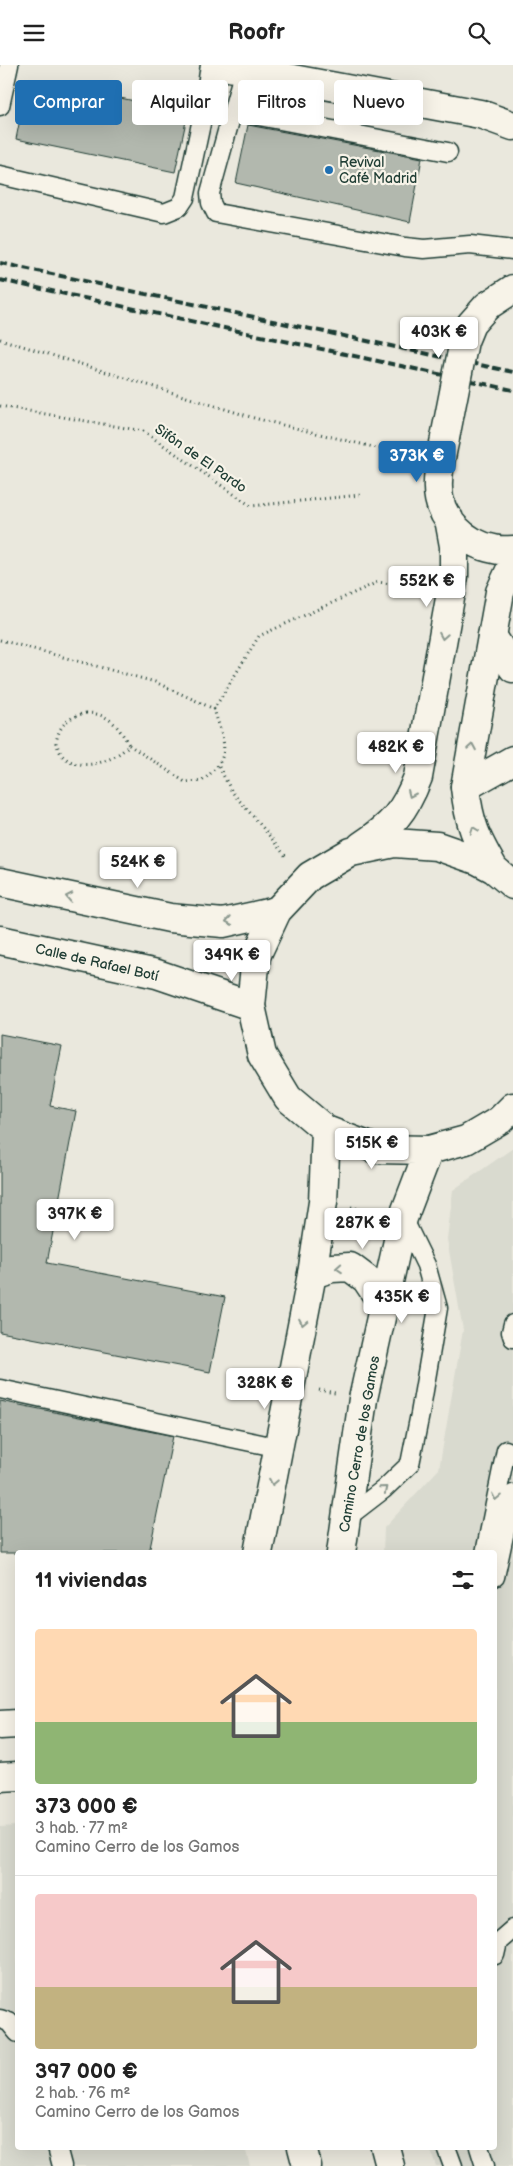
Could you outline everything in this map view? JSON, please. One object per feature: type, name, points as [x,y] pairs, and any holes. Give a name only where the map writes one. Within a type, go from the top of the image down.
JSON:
[{"type":"street","points":[[231,67],[480,114],[513,127]]},
{"type":"street","points":[[505,296],[471,324],[464,341],[439,467],[438,489],[443,511],[456,529],[474,543],[494,550],[513,550]]},
{"type":"street","points":[[449,519],[454,546],[454,575],[418,777],[411,796],[400,815],[381,833],[310,876],[277,911],[256,956],[251,1006],[262,1055],[288,1098],[326,1130],[376,1149],[429,1150],[466,1139],[500,1120],[513,1107]]},
{"type":"street","points":[[503,877],[478,841],[469,817],[465,787],[500,592],[513,564]]},
{"type":"street","points":[[492,636],[513,668]]},
{"type":"street","points":[[465,787],[513,761]]},
{"type":"street","points":[[351,852],[394,843],[437,846],[477,860],[503,877]]},
{"type":"street","points":[[0,883],[170,918],[223,923],[277,911]]},
{"type":"street","name":"Calle de Rafael Botí","points":[[0,940],[157,974],[251,1006]]},
{"type":"street","points":[[259,1550],[280,1448],[312,1274],[323,1202],[326,1130]]},
{"type":"street","name":"Camino Cerro de los Gamos","points":[[343,1550],[345,1519],[363,1399],[403,1218],[429,1150]]},
{"type":"street","points":[[312,1274],[332,1268],[350,1267],[366,1279],[384,1307]]},
{"type":"street","points":[[0,1725],[15,1724]]},
{"type":"street","points":[[0,1777],[15,1776]]},
{"type":"street","points":[[303,2150],[307,2166]]},
{"type":"street","points":[[387,2150],[390,2166]]},
{"type":"lane","points":[[0,106],[9,65]]},
{"type":"lane","points":[[0,175],[164,213],[179,207],[185,198],[202,119],[210,65]]},
{"type":"lane","points":[[231,67],[233,111],[210,193],[211,203],[216,213],[405,247],[424,249],[470,245],[513,250]]},
{"type":"lane","points":[[233,111],[448,152]]},
{"type":"lane","points":[[345,1519],[384,1489],[410,1464],[422,1404],[438,1308],[426,1265],[403,1218]]},
{"type":"lane","points":[[513,1324],[513,1338]]},
{"type":"lane","points":[[0,1389],[280,1448]]},
{"type":"lane","points":[[485,1550],[506,1449]]},
{"type":"lane","points":[[497,1568],[513,1494]]},
{"type":"lane","points":[[497,1946],[498,1941],[513,1929]]},
{"type":"lane","points":[[0,2019],[9,2022],[15,2029]]},
{"type":"lane","points":[[58,2150],[62,2166]]},
{"type":"lane","points":[[447,2150],[453,2166]]},
{"type":"lane","points":[[480,2150],[485,2166]]},
{"type":"path","points":[[0,339],[254,418],[410,456]]},
{"type":"path","name":"Sifón de El Pardo","points":[[0,406],[143,431],[250,506],[361,495]]},
{"type":"path","points":[[129,745],[108,761],[88,764],[75,762],[64,757],[56,743],[63,725],[73,716],[97,713],[106,717],[114,724],[129,745],[185,782],[202,781],[219,767],[225,747],[214,709],[260,636],[378,582],[430,590]]},
{"type":"path","points":[[0,640],[155,682],[214,709]]},
{"type":"path","points":[[219,767],[232,792],[305,881]]},
{"type":"path","points":[[323,1202],[403,1218]]},
{"type":"shaded area","points":[[513,1148],[513,2166],[436,2166],[431,2150],[497,2150],[497,1550],[383,1550],[384,1528],[439,1469],[463,1330],[447,1239],[453,1190]]},
{"type":"shaded area","points":[[15,1826],[15,2150],[246,2150],[250,2166],[0,2166],[0,1827]]},
{"type":"building","points":[[122,98],[132,100],[132,125],[185,125],[175,172],[16,139],[19,125],[122,125]]},
{"type":"building","name":"Revival Café Madrid","points":[[248,125],[422,158],[410,222],[236,183]]},
{"type":"building","points":[[0,1034],[62,1046],[50,1106],[76,1111],[47,1263],[225,1297],[210,1372],[0,1332]]},
{"type":"building","points":[[0,1401],[173,1436],[150,1550],[15,1550],[15,1553],[0,1553]]},
{"type":"railway","points":[[0,263],[513,372]]},
{"type":"railway","points":[[0,280],[513,390]]},
{"type":"place","name":"Revival Café Madrid","points":[[329,170]]}]
